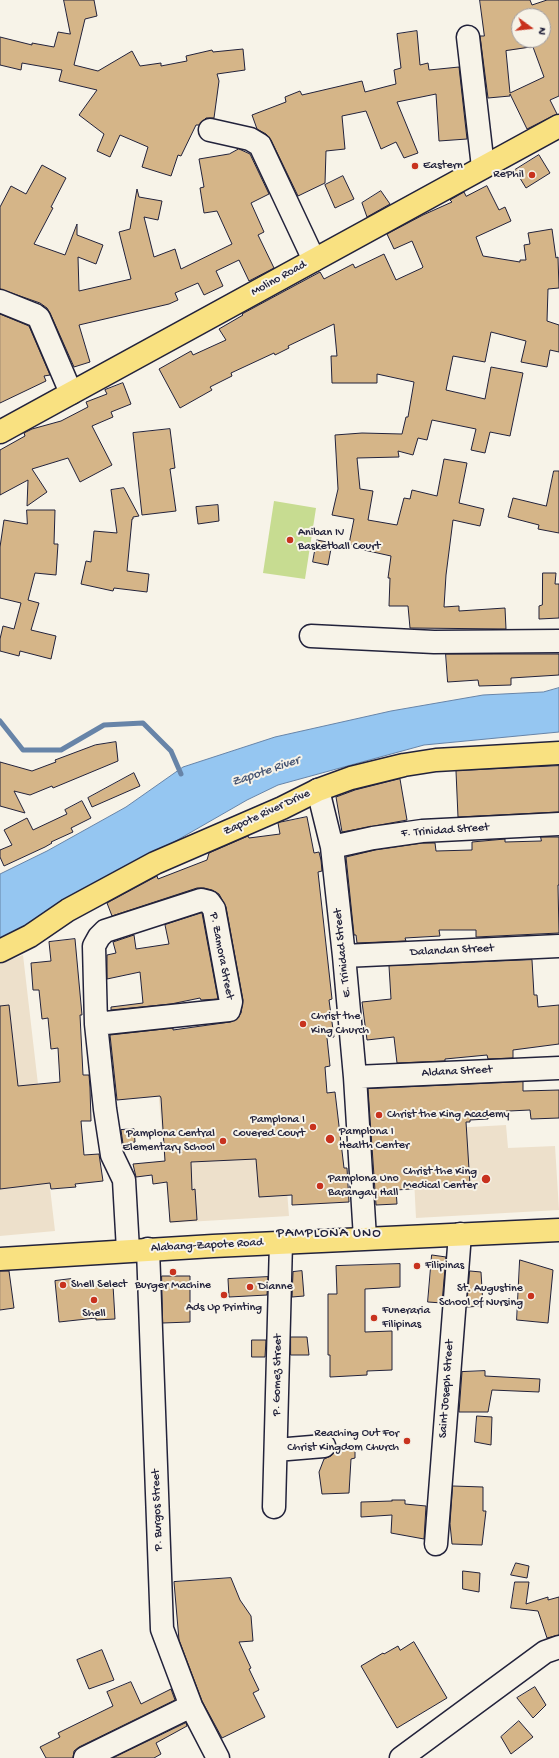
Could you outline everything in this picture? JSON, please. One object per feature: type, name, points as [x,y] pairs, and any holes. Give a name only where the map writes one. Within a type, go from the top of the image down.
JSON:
[{"type":"main road","name":"Molino Road","points":[[0,432],[559,126]]},
{"type":"main road","name":"Zapote River Drive","points":[[0,951],[30,936],[68,910],[155,863],[282,808],[318,790],[351,778],[404,765],[436,760],[559,753]]},
{"type":"main road","name":"Alabang-Zapote Road","points":[[0,1259],[281,1242],[559,1230]]},
{"type":"street","points":[[468,36],[483,167]]},
{"type":"street","points":[[210,130],[250,139],[260,145],[314,260]]},
{"type":"street","points":[[0,301],[35,315],[38,318],[70,393]]},
{"type":"street","points":[[311,636],[434,642],[559,641]]},
{"type":"street","name":"E. Trinidad Street","points":[[318,790],[332,847],[344,956],[355,1077],[365,1238]]},
{"type":"street","name":"F. Trinidad Street","points":[[332,847],[373,838],[422,831],[559,824]]},
{"type":"street","name":"P. Zamora Street","points":[[96,1024],[229,1010],[231,1002],[214,909],[209,902],[201,900],[105,931],[96,941],[93,952],[96,1024],[110,1150],[121,1172],[125,1185],[138,1250]]},
{"type":"street","name":"Dalandan Street","points":[[344,956],[559,946]]},
{"type":"street","name":"Aldana Street","points":[[355,1077],[559,1068]]},
{"type":"street","name":"Saint Joseph Street","points":[[436,1544],[460,1234]]},
{"type":"street","name":"P. Gomez Street","points":[[274,1507],[281,1242]]},
{"type":"street","name":"P. Burgos Street","points":[[138,1250],[162,1629],[191,1706],[218,1758]]},
{"type":"street","points":[[276,1450],[324,1446]]},
{"type":"street","points":[[401,1758],[545,1652],[559,1647]]},
{"type":"street","points":[[84,1758],[191,1706]]},
{"type":"shaded area","points":[[23,955],[55,1231],[0,1236],[0,964]]},
{"type":"shaded area","name":"Pamplona Central Elementary School","points":[[276,1054],[289,1216],[170,1223],[156,1066]]},
{"type":"shaded area","name":"Christ the King Medical Center","points":[[506,1125],[508,1148],[555,1146],[559,1210],[416,1218],[412,1140],[417,1130]]},
{"type":"green space","name":"Aniban IV Basketball Court","points":[[274,501],[316,508],[305,579],[263,573]]},
{"type":"water","name":"Zapote River","points":[[559,688],[559,732],[424,745],[278,785],[247,800],[0,942],[0,874],[47,851],[126,807],[183,767],[275,737],[391,711],[483,695],[543,692]]},
{"type":"building","points":[[64,0],[94,0],[97,16],[85,19],[74,65],[98,71],[132,51],[140,66],[161,63],[161,66],[187,61],[186,56],[212,50],[213,52],[243,49],[245,70],[217,74],[219,81],[214,118],[206,118],[199,125],[196,125],[181,156],[178,155],[171,176],[142,167],[148,147],[120,135],[110,157],[97,151],[104,134],[79,115],[97,90],[59,81],[62,70],[22,63],[21,70],[0,65],[0,37],[32,45],[32,43],[54,47],[58,32],[70,34]]},
{"type":"building","points":[[480,0],[530,0],[532,5],[547,0],[559,0],[559,96],[550,100],[557,114],[527,129],[510,94],[510,96],[488,98],[480,36],[484,36]],"holes":[[[511,8],[551,8],[551,48],[533,48],[544,77],[510,93],[506,51],[526,48],[511,48]]]},
{"type":"building","points":[[417,31],[420,65],[428,63],[429,70],[459,67],[467,139],[439,141],[436,94],[397,102],[418,153],[404,158],[396,142],[381,149],[366,111],[342,116],[345,149],[326,151],[325,183],[298,196],[271,140],[266,134],[257,129],[252,115],[286,102],[285,97],[300,91],[302,95],[362,81],[365,92],[396,84],[394,70],[401,68],[397,34]]},
{"type":"building","points":[[239,149],[250,154],[269,194],[251,203],[264,232],[258,235],[274,268],[249,281],[239,260],[216,271],[223,286],[204,295],[198,283],[175,293],[178,300],[169,304],[79,325],[90,362],[74,367],[47,308],[40,303],[0,289],[0,207],[11,186],[26,194],[42,165],[66,178],[51,207],[53,208],[34,244],[65,255],[77,224],[77,235],[103,245],[96,264],[78,257],[79,291],[131,279],[119,232],[130,229],[137,189],[139,197],[162,201],[158,220],[144,217],[154,257],[175,249],[181,269],[232,244],[217,211],[204,213],[200,188],[204,187],[199,159],[229,154]]},
{"type":"building","points":[[539,155],[550,173],[526,188],[515,170]]},
{"type":"building","points":[[343,176],[354,199],[335,208],[325,185]]},
{"type":"building","points":[[487,186],[499,210],[505,207],[511,221],[476,237],[483,256],[520,262],[520,260],[526,260],[524,245],[530,244],[528,233],[552,229],[556,258],[558,257],[559,288],[548,289],[547,321],[559,325],[559,352],[550,350],[547,367],[521,362],[526,341],[491,332],[485,362],[453,356],[446,390],[485,399],[491,367],[523,373],[510,436],[490,432],[485,453],[471,450],[476,429],[432,420],[427,440],[418,438],[413,455],[398,451],[399,457],[357,458],[360,489],[373,491],[368,520],[397,525],[404,498],[410,499],[412,490],[437,496],[444,459],[467,463],[459,503],[484,509],[480,526],[453,520],[446,575],[444,607],[459,606],[459,611],[505,608],[506,629],[410,628],[408,606],[389,606],[390,578],[388,578],[391,556],[364,550],[365,547],[349,544],[354,519],[332,515],[338,489],[335,435],[362,433],[402,434],[406,417],[408,417],[414,382],[377,374],[377,383],[332,383],[331,356],[337,356],[334,324],[288,346],[289,348],[275,355],[274,353],[231,373],[232,376],[210,387],[212,390],[180,408],[159,369],[191,351],[193,355],[226,340],[219,329],[243,315],[242,314],[320,272],[324,279],[353,264],[355,268],[384,254],[396,280],[422,268],[423,267],[412,241],[394,249],[387,234],[452,202],[450,200],[464,192],[466,196]]},
{"type":"building","points":[[381,191],[390,204],[367,217],[362,203]]},
{"type":"building","points":[[0,314],[29,326],[50,375],[44,376],[46,381],[0,403]]},
{"type":"building","points":[[123,383],[131,404],[111,412],[113,417],[92,426],[112,465],[80,482],[68,458],[32,469],[47,492],[27,506],[28,480],[0,495],[0,450],[25,436],[24,433],[32,429],[61,421],[88,407],[86,402],[107,394],[105,390]]},
{"type":"building","points":[[170,429],[175,468],[170,469],[176,511],[142,515],[133,433]]},
{"type":"building","points":[[554,471],[559,471],[559,533],[538,529],[539,525],[508,517],[513,498],[546,506]]},
{"type":"building","points":[[124,488],[139,516],[133,517],[132,519],[127,571],[149,574],[147,592],[114,588],[113,591],[81,584],[86,561],[91,562],[94,531],[117,533],[111,490]]},
{"type":"building","points":[[218,505],[219,521],[198,524],[196,507]]},
{"type":"building","points":[[27,510],[55,510],[54,544],[58,544],[56,575],[35,573],[28,600],[39,603],[31,630],[56,636],[51,659],[20,651],[19,656],[0,651],[0,639],[3,626],[14,629],[21,603],[0,598],[0,547],[4,520],[27,524]]},
{"type":"building","points":[[317,540],[332,543],[328,565],[313,562]]},
{"type":"building","points":[[543,573],[556,573],[555,584],[559,584],[559,618],[539,619],[539,606],[542,605]]},
{"type":"building","points":[[446,654],[559,654],[559,675],[511,678],[511,685],[479,686],[478,680],[448,682]]},
{"type":"building","points":[[116,742],[118,761],[53,788],[52,786],[30,795],[14,791],[25,813],[0,806],[0,762],[32,771],[56,762],[55,760],[95,745]]},
{"type":"building","points":[[559,766],[559,812],[458,817],[456,771]]},
{"type":"building","points":[[134,773],[140,786],[92,807],[88,798]]},
{"type":"building","points":[[400,779],[407,820],[342,832],[336,797],[355,790]]},
{"type":"building","points":[[82,801],[91,818],[71,828],[73,832],[4,866],[0,857],[0,850],[12,845],[4,830],[27,818],[33,830],[67,814],[65,810]]},
{"type":"building","points":[[307,817],[314,853],[319,852],[321,860],[322,871],[318,872],[332,999],[329,1000],[334,1037],[327,1038],[330,1066],[325,1067],[327,1093],[335,1092],[344,1168],[347,1168],[349,1202],[292,1205],[292,1195],[259,1197],[256,1159],[191,1162],[192,1190],[195,1189],[197,1220],[170,1222],[167,1182],[153,1184],[152,1175],[136,1177],[133,1164],[165,1161],[161,1098],[160,1096],[117,1100],[110,1035],[173,1028],[173,1030],[230,1022],[237,1019],[241,1013],[243,1000],[226,907],[219,894],[204,888],[197,888],[112,916],[107,903],[157,876],[158,879],[207,860],[209,853],[248,836],[249,838],[280,834],[278,823]]},
{"type":"building","points":[[541,837],[559,837],[559,933],[476,937],[476,930],[439,930],[440,936],[405,938],[406,941],[357,943],[356,935],[354,935],[346,857],[375,850],[423,843],[435,843],[436,851],[472,850],[472,842],[505,839],[505,842],[541,841]]},
{"type":"building","points":[[202,913],[218,999],[201,1000],[200,998],[171,1004],[111,1010],[111,1007],[143,1003],[140,972],[107,979],[107,955],[116,953],[113,942],[134,935],[136,949],[169,944],[165,925]]},
{"type":"building","points":[[75,939],[82,1015],[80,1015],[83,1075],[89,1075],[90,1088],[91,1121],[81,1121],[84,1155],[99,1154],[103,1181],[75,1184],[76,1187],[51,1189],[50,1183],[0,1189],[0,1006],[9,1005],[18,1086],[60,1082],[58,1048],[51,1049],[48,1018],[42,1019],[39,990],[33,990],[31,963],[51,961],[49,942]]},
{"type":"building","points":[[532,960],[534,995],[537,995],[538,1007],[559,1005],[559,1044],[513,1050],[513,1058],[488,1059],[487,1055],[445,1059],[445,1061],[397,1063],[394,1037],[367,1040],[362,1002],[391,999],[389,966]]},
{"type":"building","points":[[523,1082],[523,1091],[559,1090],[559,1118],[531,1119],[530,1110],[488,1112],[488,1119],[470,1120],[470,1122],[466,1122],[470,1185],[396,1190],[397,1204],[376,1205],[368,1089]]},
{"type":"building","points":[[134,1129],[135,1142],[123,1144],[121,1130]]},
{"type":"building","points":[[432,1255],[446,1257],[442,1303],[428,1302]]},
{"type":"building","points":[[520,1260],[553,1270],[548,1323],[517,1320]]},
{"type":"building","points":[[400,1264],[400,1287],[365,1289],[365,1332],[392,1331],[392,1370],[367,1371],[367,1375],[330,1377],[330,1355],[328,1355],[328,1294],[337,1294],[336,1266]]},
{"type":"building","points":[[0,1271],[9,1271],[14,1308],[0,1310]]},
{"type":"building","points":[[302,1271],[304,1296],[292,1297],[293,1272]]},
{"type":"building","points":[[470,1271],[481,1272],[483,1306],[467,1307]]},
{"type":"building","points":[[162,1276],[190,1276],[190,1322],[163,1323]]},
{"type":"building","name":"Dianne","points":[[268,1277],[267,1295],[229,1297],[228,1279]]},
{"type":"building","points":[[71,1279],[72,1288],[113,1285],[115,1319],[96,1320],[96,1318],[59,1322],[55,1281]]},
{"type":"building","points":[[291,1337],[307,1337],[309,1355],[291,1355]]},
{"type":"building","points":[[252,1340],[266,1340],[265,1357],[252,1357]]},
{"type":"building","points":[[485,1371],[485,1376],[540,1379],[539,1392],[492,1390],[488,1412],[459,1412],[462,1372]]},
{"type":"building","points":[[477,1416],[492,1417],[491,1445],[475,1442]]},
{"type":"building","points":[[336,1445],[355,1446],[355,1458],[351,1459],[349,1493],[322,1494],[319,1472],[324,1459],[331,1456],[335,1452]]},
{"type":"building","points":[[453,1486],[483,1487],[483,1511],[486,1511],[482,1545],[452,1544],[450,1524]]},
{"type":"building","points":[[405,1500],[405,1504],[426,1506],[424,1539],[391,1533],[392,1515],[361,1517],[361,1502]]},
{"type":"building","points":[[516,1563],[529,1566],[527,1578],[511,1575]]},
{"type":"building","points":[[463,1571],[480,1573],[479,1592],[463,1589]]},
{"type":"building","points":[[231,1578],[240,1600],[251,1616],[253,1641],[239,1642],[259,1690],[253,1693],[265,1717],[222,1738],[202,1701],[179,1640],[174,1582]]},
{"type":"building","points":[[515,1582],[529,1582],[526,1604],[548,1597],[548,1600],[559,1597],[559,1635],[547,1638],[538,1611],[511,1608]]},
{"type":"building","points":[[414,1642],[447,1698],[397,1728],[361,1666],[398,1646],[400,1650]]},
{"type":"building","points":[[102,1650],[114,1680],[89,1689],[77,1660]]},
{"type":"building","points":[[131,1682],[141,1704],[171,1689],[175,1700],[79,1747],[74,1751],[73,1758],[46,1758],[40,1747],[60,1737],[58,1733],[113,1706],[107,1692]]},
{"type":"building","points":[[535,1687],[546,1705],[533,1718],[517,1698]]},
{"type":"building","points":[[519,1721],[533,1737],[511,1754],[501,1737]]},
{"type":"building","points":[[186,1723],[187,1726],[156,1743],[161,1754],[154,1758],[113,1758]]},
{"type":"waterway","points":[[0,721],[23,750],[61,750],[104,725],[143,723],[171,751],[181,774]]},
{"type":"place","name":"Eastern","points":[[415,166]]},
{"type":"place","name":"RePhil","points":[[532,175]]},
{"type":"place","name":"Aniban IV Basketball Court","points":[[290,540]]},
{"type":"place","name":"Christ the King Church","points":[[303,1024]]},
{"type":"place","name":"Christ the King Academy","points":[[379,1115]]},
{"type":"place","name":"Pamplona I Covered Court","points":[[313,1127]]},
{"type":"place","name":"Pamplona I Health Center","points":[[330,1139]]},
{"type":"place","name":"Pamplona Central Elementary School","points":[[223,1141]]},
{"type":"place","name":"Christ the King Medical Center","points":[[486,1179]]},
{"type":"place","name":"Pamplona Uno Barangay Hall","points":[[320,1186]]},
{"type":"place","name":"Filipinas","points":[[417,1266]]},
{"type":"place","name":"Burger Machine","points":[[173,1272]]},
{"type":"place","name":"Shell Select","points":[[63,1285]]},
{"type":"place","name":"Dianne","points":[[250,1287]]},
{"type":"place","name":"Ads Up Printing","points":[[224,1295]]},
{"type":"place","name":"St. Augustine School of Nursing","points":[[531,1296]]},
{"type":"place","name":"Shell","points":[[94,1300]]},
{"type":"place","name":"Funeraria Filipinas","points":[[374,1318]]},
{"type":"place","name":"Reaching Out For Christ Kingdom Church","points":[[407,1441]]},
{"type":"district","name":"PAMPLONA UNO","points":[[329,1234]]}]
